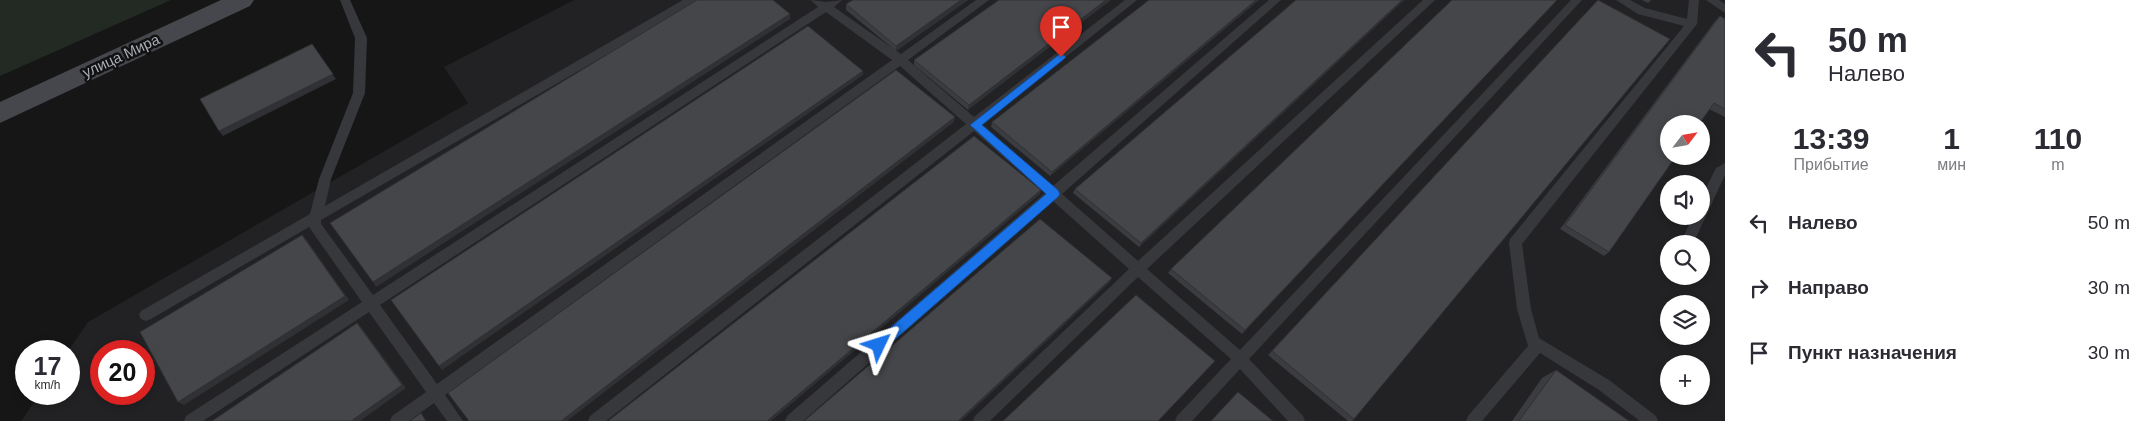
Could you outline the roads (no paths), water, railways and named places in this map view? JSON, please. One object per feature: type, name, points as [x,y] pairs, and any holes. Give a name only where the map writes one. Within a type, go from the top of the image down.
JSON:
[{"type":"main road","name":"улица Мира","points":[[0,113],[242,0]]},
{"type":"lane","points":[[345,0],[360,38],[359,93],[325,179],[314,225],[456,421]]},
{"type":"lane","points":[[146,316],[692,0]]},
{"type":"lane","points":[[190,421],[371,304],[821,4],[837,0]]},
{"type":"lane","points":[[397,421],[984,0]]},
{"type":"lane","points":[[594,421],[975,125],[1132,0]]},
{"type":"lane","points":[[792,421],[1276,0]]},
{"type":"lane","points":[[980,421],[1138,269],[1430,0]]},
{"type":"lane","points":[[1182,421],[1577,0]]},
{"type":"lane","points":[[1621,0],[1642,11],[1692,24]]},
{"type":"lane","points":[[1651,421],[1604,385],[1533,342],[1524,308],[1515,243],[1692,24],[1694,0]]},
{"type":"lane","points":[[1711,0],[1725,9]]},
{"type":"lane","points":[[821,4],[901,60],[1240,359],[1298,421]]},
{"type":"lane","points":[[1710,193],[1720,172],[1725,168]]},
{"type":"lane","points":[[1473,421],[1538,345]]}]
